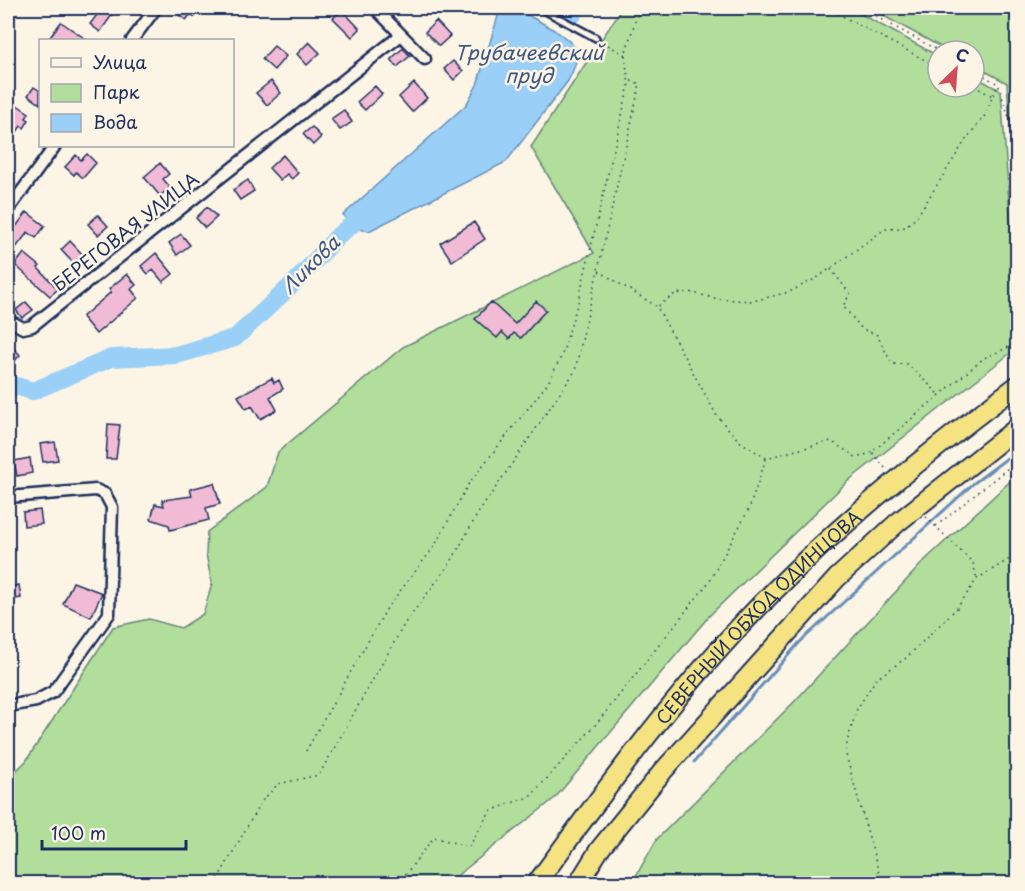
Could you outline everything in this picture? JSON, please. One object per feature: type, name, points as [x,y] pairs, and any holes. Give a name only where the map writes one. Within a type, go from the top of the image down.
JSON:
[{"type":"highway","name":"СЕВЕРНЫЙ ОБХОД ОДИНЦОВА","points":[[536,884],[634,749],[716,652],[793,573],[922,457],[1017,385]]},
{"type":"highway","name":"СЕВЕРНЫЙ ОБХОД ОДИНЦОВА","points":[[578,884],[599,850],[663,771],[837,578],[897,523],[1017,427]]},
{"type":"street","points":[[133,39],[156,8]]},
{"type":"street","points":[[375,8],[425,59]]},
{"type":"street","name":"БЕРЕГОВАЯ УЛИЦА","points":[[8,320],[23,328],[32,326],[401,35]]},
{"type":"street","points":[[8,210],[54,147]]},
{"type":"street","points":[[8,497],[96,490],[105,494],[112,507],[109,614],[53,692],[36,701],[8,706]]},
{"type":"lane","points":[[540,8],[596,38]]},
{"type":"path","points":[[306,751],[387,608],[434,547],[469,483],[548,383],[562,355],[578,302],[630,85],[625,55],[639,8]]},
{"type":"path","points":[[827,8],[926,61]]},
{"type":"path","points":[[860,8],[926,44]]},
{"type":"path","points":[[596,38],[625,55]]},
{"type":"path","points":[[986,77],[998,84],[1014,133],[1012,178],[1017,191]]},
{"type":"path","points":[[215,884],[261,802],[278,784],[319,775],[405,623],[451,562],[477,515],[575,371],[640,84],[629,80]]},
{"type":"path","points":[[657,307],[675,294],[689,292],[718,299],[753,301],[789,292],[831,268],[885,229],[903,228],[916,218],[967,138],[984,117],[998,84]]},
{"type":"path","points":[[986,93],[993,97]]},
{"type":"path","points":[[831,268],[850,294],[843,306],[862,329],[877,335],[892,364],[907,364],[940,395]]},
{"type":"path","points":[[599,271],[657,307],[717,416],[739,441],[766,458],[831,441],[856,458],[872,452],[984,358],[1017,343]]},
{"type":"path","points":[[872,452],[885,468]]},
{"type":"path","points":[[398,884],[434,837],[469,847],[490,811],[531,796],[597,723],[709,582],[748,509],[766,458]]},
{"type":"path","points":[[936,526],[1017,460]]},
{"type":"path","points":[[926,517],[973,563],[977,579]]},
{"type":"path","points":[[882,884],[846,755],[847,742],[857,709],[876,679],[906,658],[957,608],[977,579],[1017,554]]},
{"type":"green space","points":[[622,8],[850,8],[926,49],[926,99],[986,99],[986,83],[1001,91],[1017,313],[1017,348],[848,481],[710,615],[555,798],[458,875],[452,883],[8,884],[8,779],[26,761],[113,627],[149,619],[181,628],[203,614],[212,584],[206,554],[207,532],[267,487],[278,452],[403,347],[594,253],[531,147]]},
{"type":"green space","points":[[869,8],[1017,8],[1017,218],[1007,83],[986,72],[986,39],[926,39]]},
{"type":"green space","points":[[1017,475],[1017,883],[632,883],[657,839],[794,702],[925,560]]},
{"type":"water","name":"Трубачеевский пруд","points":[[504,8],[513,8],[539,21],[575,47],[576,61],[568,81],[506,162],[369,231],[353,228],[343,215],[466,105],[477,85],[498,16]]},
{"type":"building","points":[[102,8],[112,15],[100,32],[90,24]]},
{"type":"building","points":[[182,8],[201,8],[194,17],[191,14],[186,20],[179,15],[184,9]]},
{"type":"building","points":[[342,10],[360,29],[352,37],[333,18]]},
{"type":"building","points":[[436,21],[450,36],[439,46],[425,32]]},
{"type":"building","points":[[61,22],[86,39],[49,39]]},
{"type":"building","points":[[309,42],[320,53],[307,65],[297,54]]},
{"type":"building","points":[[274,46],[286,56],[274,70],[262,59]]},
{"type":"building","points":[[403,48],[410,56],[397,67],[391,59]]},
{"type":"building","points":[[453,61],[463,71],[454,80],[444,69]]},
{"type":"building","points":[[271,81],[281,93],[267,105],[256,93]]},
{"type":"building","points":[[414,83],[427,98],[412,112],[399,97]]},
{"type":"building","points":[[375,86],[382,94],[365,110],[357,102]]},
{"type":"building","points":[[34,87],[39,90],[39,103],[28,95]]},
{"type":"building","points":[[17,105],[29,113],[26,118],[29,120],[24,128],[21,126],[17,132],[8,125],[8,119]]},
{"type":"building","points":[[344,110],[352,122],[340,130],[331,119]]},
{"type":"building","points":[[312,127],[321,137],[313,145],[303,134]]},
{"type":"building","points":[[87,154],[96,163],[83,178],[76,172],[74,175],[65,167],[76,155],[81,160]]},
{"type":"building","points":[[283,155],[298,173],[292,179],[287,174],[280,180],[269,168]]},
{"type":"building","points":[[160,163],[169,174],[163,179],[170,187],[160,196],[144,177]]},
{"type":"building","points":[[248,180],[254,191],[240,200],[233,190]]},
{"type":"building","points":[[207,207],[217,217],[205,228],[196,218]]},
{"type":"building","points":[[27,212],[45,226],[36,238],[28,232],[15,249],[8,243],[8,237]]},
{"type":"building","points":[[98,215],[108,226],[98,235],[88,224]]},
{"type":"building","points":[[474,222],[485,239],[452,261],[440,243]]},
{"type":"building","points":[[181,234],[190,245],[177,255],[169,243]]},
{"type":"building","points":[[70,241],[85,257],[76,266],[61,250]]},
{"type":"building","points":[[24,253],[40,266],[38,268],[58,289],[50,296],[15,265]]},
{"type":"building","points":[[156,253],[173,274],[163,282],[153,270],[148,274],[141,266]]},
{"type":"building","points":[[127,274],[136,285],[131,289],[138,298],[96,334],[82,317],[111,292],[109,289]]},
{"type":"building","points":[[536,301],[546,310],[521,338],[514,333],[509,339],[502,332],[497,338],[475,319],[491,302],[515,324]]},
{"type":"building","points":[[26,302],[33,310],[22,318],[16,310]]},
{"type":"building","points":[[8,342],[20,355],[8,368]]},
{"type":"building","points":[[272,378],[274,383],[279,380],[283,389],[270,397],[277,410],[260,419],[252,406],[246,409],[238,396]]},
{"type":"building","points":[[108,424],[120,425],[116,459],[106,459]]},
{"type":"building","points":[[55,442],[58,460],[43,462],[40,444]]},
{"type":"building","points":[[30,458],[32,473],[17,476],[14,461]]},
{"type":"building","points":[[214,483],[220,504],[206,508],[209,520],[170,530],[169,525],[151,519],[155,504],[164,506],[162,500],[192,496],[190,489]]},
{"type":"building","points":[[40,510],[42,524],[24,526],[23,512]]},
{"type":"building","points":[[73,582],[102,593],[91,617],[63,604]]},
{"type":"building","points":[[19,585],[21,598],[8,600],[8,587]]},
{"type":"waterway","name":"Ликова","points":[[572,16],[577,8]]},
{"type":"waterway","name":"Ликова","points":[[8,389],[16,386],[33,391],[111,358],[176,355],[235,338],[298,279],[340,234],[368,212]]},
{"type":"waterway","points":[[694,762],[800,642],[974,483],[1018,450]]}]
